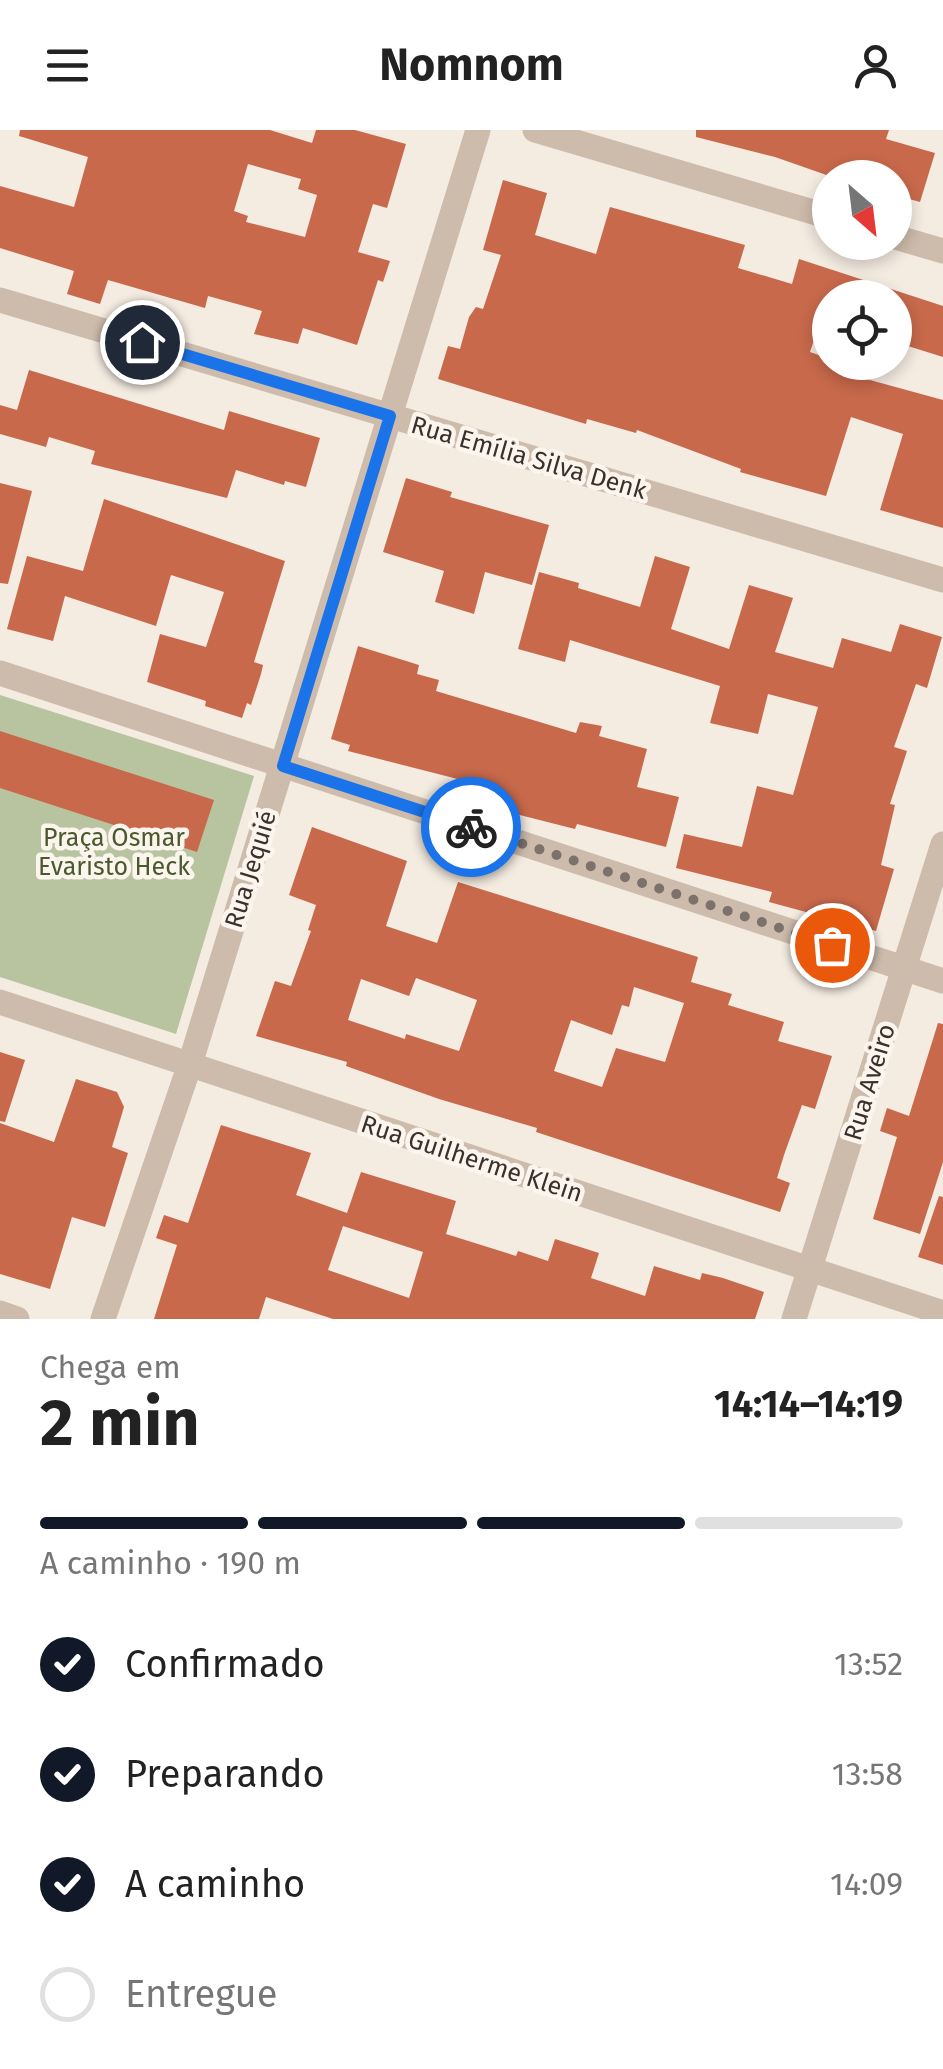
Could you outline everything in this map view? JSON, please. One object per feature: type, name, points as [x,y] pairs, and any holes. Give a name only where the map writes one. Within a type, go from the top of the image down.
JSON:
[{"type":"street","name":"Rua Jequié","points":[[103,1319],[190,1064],[478,130]]},
{"type":"street","points":[[535,130],[812,213]]},
{"type":"street","points":[[912,242],[943,251]]},
{"type":"street","name":"Rua Emília Silva Denk","points":[[0,300],[943,580]]},
{"type":"street","points":[[0,674],[943,981]]},
{"type":"street","name":"Rua Aveiro","points":[[794,1319],[943,844]]},
{"type":"street","name":"Rua Guilherme Klein","points":[[0,1002],[943,1314]]},
{"type":"street","points":[[0,1314],[17,1319]]},
{"type":"green space","name":"Praça Osmar Evaristo Heck","points":[[0,695],[254,776],[176,1034],[0,977]]},
{"type":"building","points":[[20,130],[270,130],[312,143],[316,130],[355,130],[406,144],[387,208],[373,204],[358,252],[390,261],[383,282],[378,280],[357,345],[303,328],[298,344],[254,334],[262,311],[208,296],[205,308],[108,280],[100,304],[67,294],[74,271],[0,248],[0,186],[74,207],[88,157],[19,136]],"holes":[[[248,164],[301,179],[298,189],[317,195],[305,237],[246,222],[248,216],[234,211]]]},
{"type":"building","points":[[696,130],[889,130],[886,139],[935,153],[920,202],[912,200],[912,160],[812,160],[812,170],[696,137]]},
{"type":"building","points":[[503,180],[547,193],[535,235],[596,254],[610,207],[745,245],[738,268],[792,284],[799,259],[863,280],[812,280],[812,380],[870,380],[943,400],[943,528],[880,510],[903,434],[851,417],[826,496],[740,472],[741,469],[637,430],[636,433],[587,419],[586,424],[438,379],[448,346],[460,349],[469,317],[476,307],[483,309],[501,255],[483,250]]},
{"type":"building","points":[[912,296],[943,306],[943,357],[912,347]]},
{"type":"building","points":[[29,370],[224,430],[229,411],[320,438],[306,487],[285,481],[284,485],[236,470],[227,498],[91,464],[95,451],[49,437],[46,447],[0,434],[0,405],[17,410]]},
{"type":"building","points":[[406,478],[452,492],[450,497],[549,525],[532,585],[485,572],[474,614],[435,602],[444,571],[383,552]]},
{"type":"building","points":[[0,483],[32,491],[8,584],[0,583]]},
{"type":"building","points":[[104,499],[285,561],[254,662],[263,665],[261,674],[251,705],[247,703],[242,718],[205,706],[206,701],[147,682],[160,634],[206,647],[224,592],[171,575],[156,626],[65,596],[53,641],[7,629],[27,556],[83,571]]},
{"type":"building","points":[[655,556],[690,567],[671,629],[729,649],[749,585],[793,598],[775,652],[833,668],[842,638],[891,652],[900,624],[942,637],[927,688],[916,684],[894,747],[907,751],[890,804],[895,805],[881,865],[894,869],[876,931],[769,902],[772,892],[676,868],[684,834],[742,847],[757,786],[793,795],[818,707],[768,694],[758,734],[710,723],[720,686],[570,640],[565,662],[518,649],[539,572],[640,607]]},
{"type":"building","points":[[358,646],[419,665],[417,674],[439,680],[436,691],[576,733],[580,722],[602,726],[599,736],[647,749],[637,787],[679,797],[666,847],[484,806],[485,786],[348,751],[350,745],[331,739]]},
{"type":"building","points":[[0,731],[214,800],[197,852],[0,788]]},
{"type":"building","points":[[312,827],[407,861],[386,926],[437,943],[458,882],[698,957],[691,982],[732,994],[728,1005],[784,1022],[778,1041],[832,1056],[815,1109],[802,1105],[784,1155],[777,1178],[790,1183],[780,1212],[536,1132],[537,1128],[439,1099],[346,1066],[347,1062],[256,1036],[275,981],[291,986],[311,931],[308,930],[316,905],[289,895]],"holes":[[[416,978],[477,1000],[459,1051],[348,1020],[361,979],[409,996]],[[634,987],[684,1003],[665,1062],[616,1048],[602,1087],[554,1071],[571,1020],[612,1035],[622,1005],[629,1007]]]},
{"type":"building","points":[[938,1023],[943,1024],[943,1162],[920,1234],[873,1219],[897,1137],[880,1131],[887,1108],[909,1116]]},
{"type":"building","points":[[0,1052],[25,1060],[5,1122],[0,1121]]},
{"type":"building","points":[[76,1079],[117,1092],[124,1107],[112,1147],[128,1153],[105,1227],[72,1217],[50,1289],[0,1274],[0,1123],[54,1142]]},
{"type":"building","points":[[221,1125],[311,1153],[296,1195],[347,1213],[361,1172],[456,1201],[446,1234],[516,1256],[518,1251],[548,1261],[555,1239],[599,1253],[591,1278],[645,1296],[654,1266],[700,1280],[702,1273],[764,1292],[755,1319],[333,1319],[266,1297],[259,1319],[154,1319],[177,1245],[156,1238],[164,1215],[188,1223]],"holes":[[[343,1226],[423,1252],[409,1298],[328,1270]]]},
{"type":"building","points":[[939,1196],[943,1197],[943,1265],[918,1257]]},
{"type":"way so far","points":[[471,827],[832,945]]},
{"type":"route","points":[[142,342],[390,416],[283,766],[471,827]]}]
